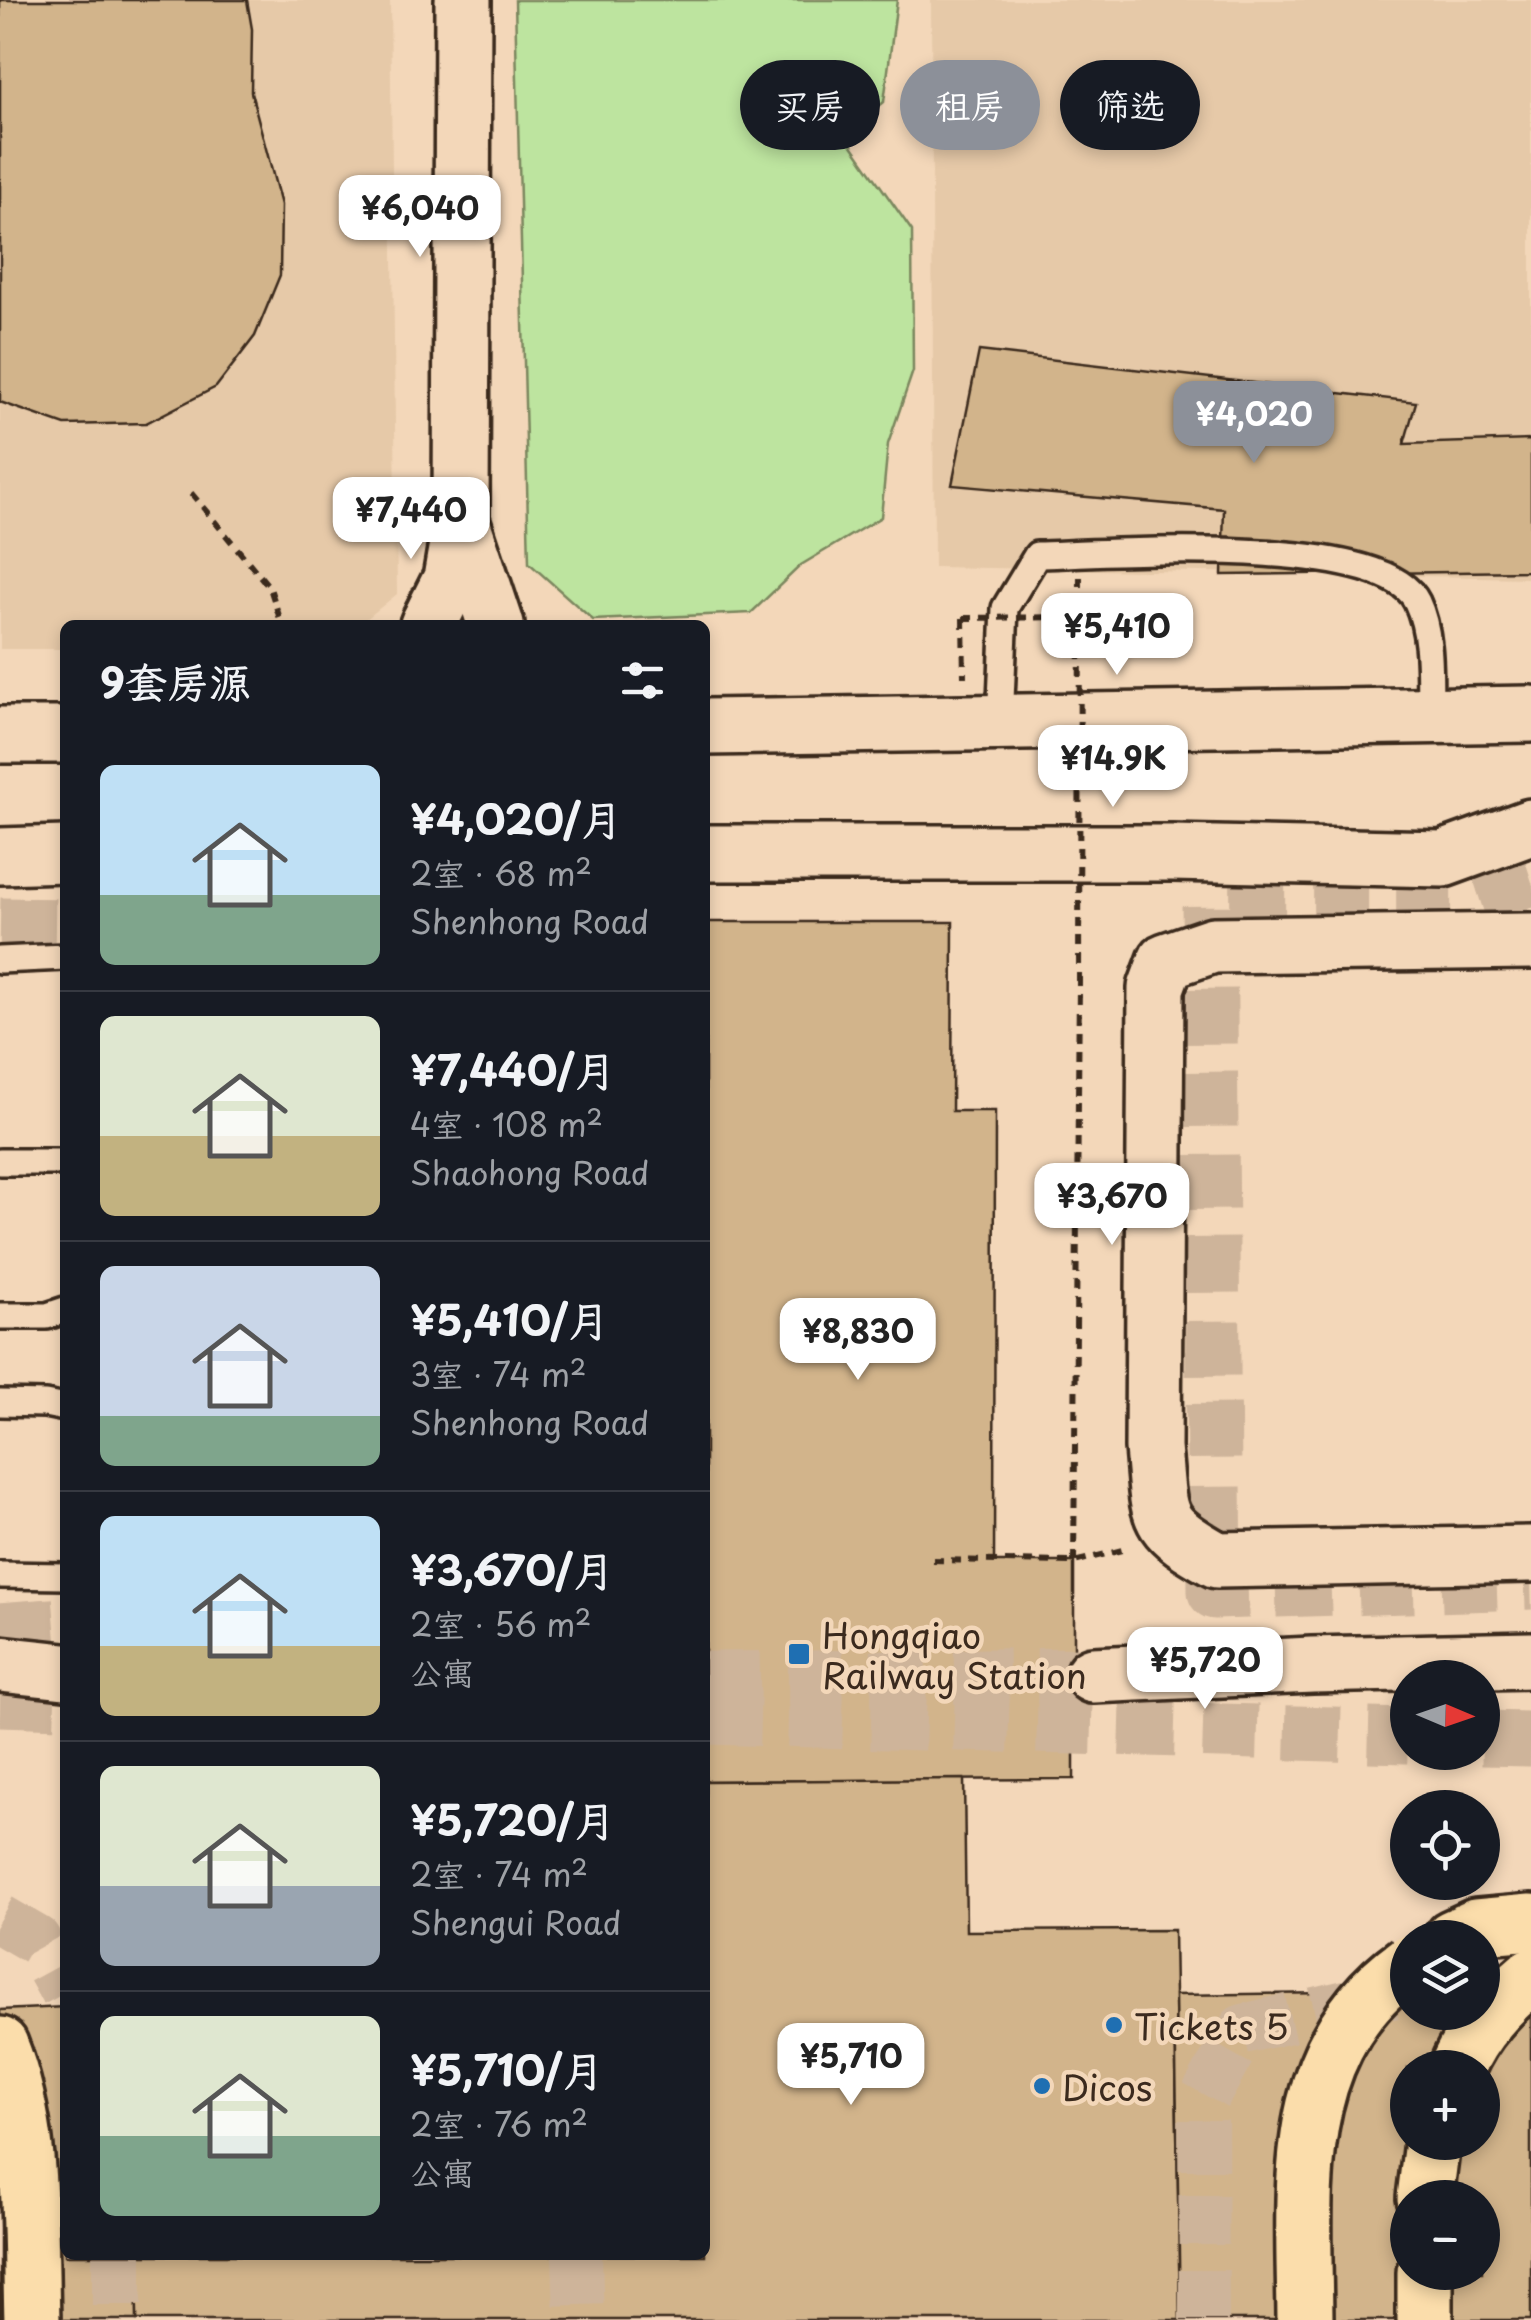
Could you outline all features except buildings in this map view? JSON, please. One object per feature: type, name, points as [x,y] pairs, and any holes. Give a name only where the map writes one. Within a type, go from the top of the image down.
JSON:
[{"type":"highway","points":[[1500,1925],[1531,1922]]},
{"type":"highway","points":[[1306,2320],[1304,2180],[1310,2113],[1327,2062],[1354,2010],[1390,1976]]},
{"type":"highway","points":[[1465,2050],[1500,2003],[1531,1976]]},
{"type":"highway","points":[[0,2046],[14,2087],[27,2166],[32,2320]]},
{"type":"highway","points":[[1425,2290],[1425,2320]]},
{"type":"street","points":[[430,620],[451,579],[461,520],[463,0]]},
{"type":"street","points":[[461,520],[494,620]]},
{"type":"street","points":[[710,728],[1531,714]]},
{"type":"street","points":[[0,735],[60,735]]},
{"type":"street","points":[[710,853],[1172,852],[1443,859],[1531,827]]},
{"type":"street","points":[[0,856],[60,854]]},
{"type":"street","points":[[1531,940],[1213,945],[1166,961],[1156,988],[1153,1448],[1159,1512],[1176,1537],[1217,1560],[1531,1554]]},
{"type":"street","points":[[1094,1675],[1531,1660]]},
{"type":"street","points":[[0,1664],[60,1670]]},
{"type":"street","points":[[0,1689],[60,1688]]},
{"type":"lane","points":[[1000,723],[1004,608],[1038,555],[1214,550],[1314,557],[1384,574],[1416,599],[1428,647],[1430,716]]},
{"type":"lane","points":[[0,960],[60,957]]},
{"type":"lane","points":[[0,1162],[60,1162]]},
{"type":"lane","points":[[0,1316],[47,1316],[60,1312]]},
{"type":"lane","points":[[0,1404],[60,1407]]},
{"type":"lane","points":[[0,1574],[60,1576]]},
{"type":"path","points":[[191,494],[270,588],[280,620]]},
{"type":"path","points":[[1074,1562],[1080,569]]},
{"type":"path","points":[[963,618],[1080,616]]},
{"type":"path","points":[[933,1560],[1074,1562],[1176,1537]]},
{"type":"shaded area","points":[[0,0],[390,0],[397,594],[365,620],[60,620],[60,649],[0,649]]},
{"type":"shaded area","points":[[931,0],[1531,0],[1531,578],[934,567],[932,150],[1040,150],[1040,60],[931,60]]},
{"type":"green space","points":[[515,0],[897,0],[884,102],[880,105],[880,60],[740,60],[740,150],[855,150],[912,231],[913,371],[888,444],[881,517],[801,565],[751,613],[593,620],[529,563]]},
{"type":"tunnel","points":[[1531,879],[1469,899],[1209,899],[1215,1592],[1531,1582]]},
{"type":"tunnel","points":[[0,925],[60,926]]},
{"type":"tunnel","points":[[0,1630],[60,1625]]},
{"type":"tunnel","points":[[710,1679],[1093,1675]]},
{"type":"tunnel","points":[[0,1699],[60,1701]]},
{"type":"tunnel","points":[[710,1717],[1390,1736]]},
{"type":"tunnel","points":[[1500,1738],[1531,1739]]},
{"type":"tunnel","points":[[0,1919],[36,1940],[60,1984]]},
{"type":"tunnel","points":[[1204,2320],[1203,2100],[1243,2029],[1390,1995]]},
{"type":"tunnel","points":[[117,2260],[117,2320]]},
{"type":"tunnel","points":[[577,2260],[579,2320]]},
{"type":"place","name":"Hongqiao Railway Station","points":[[799,1654]]},
{"type":"place","name":"Tickets 5","points":[[1114,2025]]},
{"type":"place","name":"Dicos","points":[[1042,2086]]}]
